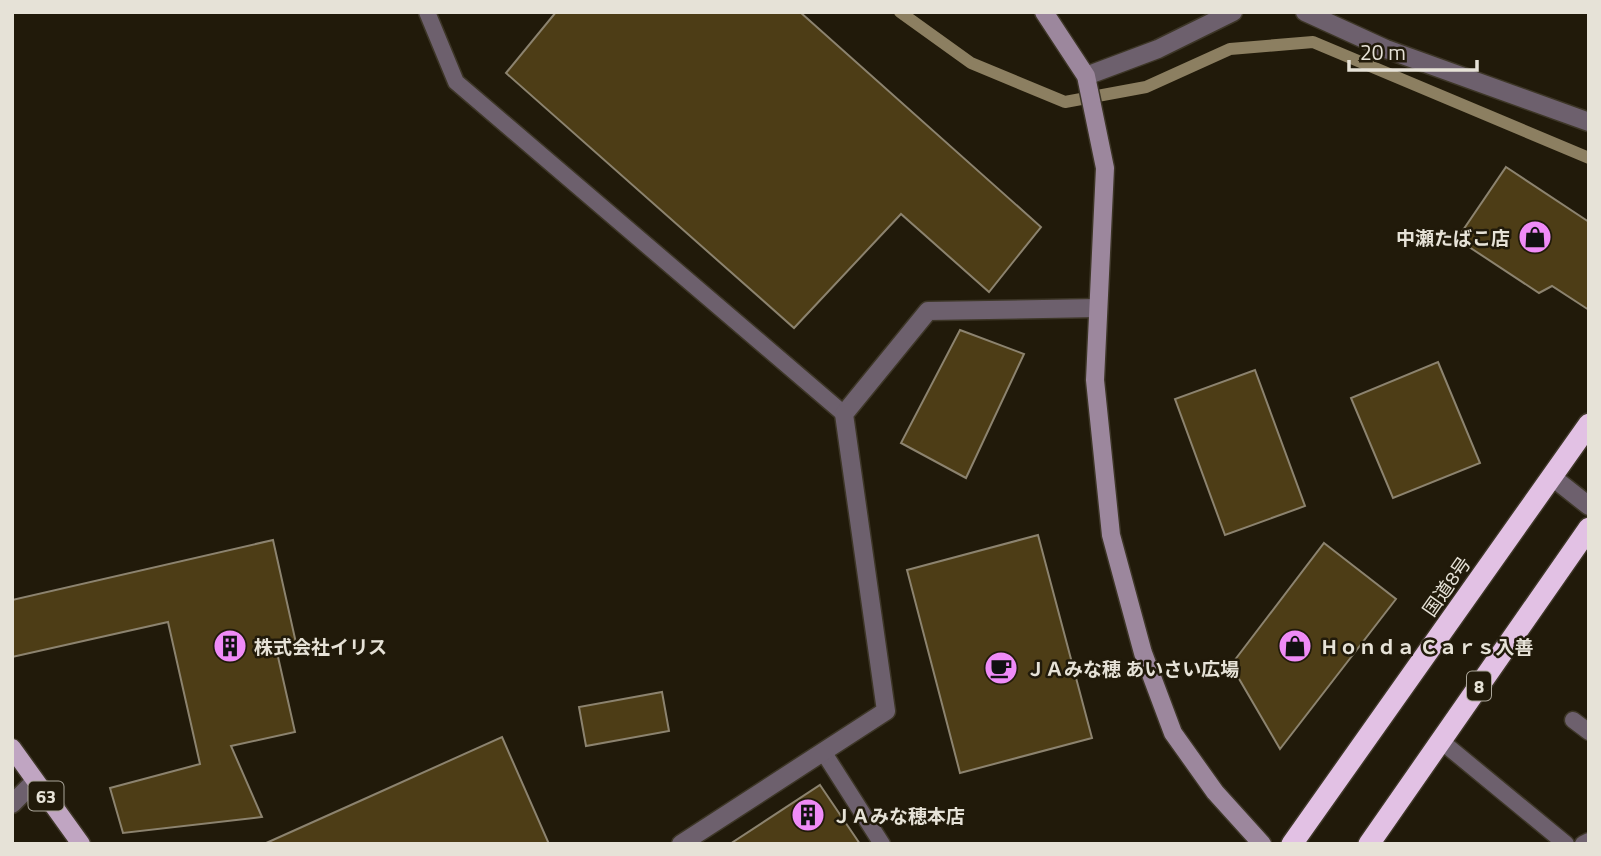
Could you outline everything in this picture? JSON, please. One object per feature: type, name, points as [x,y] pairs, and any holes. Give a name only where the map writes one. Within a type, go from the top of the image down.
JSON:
[{"type":"highway","name":"国道8号","points":[[1292,844],[1589,424]]},
{"type":"highway","name":"8","points":[[1368,844],[1589,527]]},
{"type":"main road","name":"63","points":[[12,748],[80,844]]},
{"type":"street","points":[[1044,12],[1086,76],[1105,167],[1095,380],[1111,535],[1143,653],[1173,733],[1215,792],[1262,844]]},
{"type":"street","points":[[1086,76],[1158,49],[1233,12]]},
{"type":"street","points":[[1305,12],[1386,49],[1589,122]]},
{"type":"street","points":[[681,844],[886,711],[844,414],[928,311],[1098,308]]},
{"type":"street","points":[[1551,476],[1589,506]]},
{"type":"street","points":[[12,804],[35,781]]},
{"type":"lane","points":[[427,12],[456,82],[844,414]]},
{"type":"lane","points":[[1573,720],[1589,732]]},
{"type":"lane","points":[[1441,741],[1566,844]]},
{"type":"lane","points":[[824,752],[882,844]]},
{"type":"lane","points":[[1583,844],[1589,841]]},
{"type":"building","points":[[556,12],[800,12],[1041,227],[989,292],[901,214],[794,328],[506,73]]},
{"type":"building","points":[[1506,167],[1589,222],[1589,310],[1552,286],[1539,293],[1457,239]]},
{"type":"building","points":[[960,330],[1024,354],[966,478],[901,443]]},
{"type":"building","points":[[1438,362],[1480,463],[1393,498],[1351,398]]},
{"type":"building","points":[[1255,370],[1305,506],[1225,535],[1175,399]]},
{"type":"building","points":[[1038,535],[1092,738],[960,773],[907,570]]},
{"type":"building","name":"株式会社イリス","points":[[273,540],[296,643],[276,648],[295,732],[231,746],[262,817],[123,833],[110,788],[200,764],[168,622],[12,657],[12,600]]},
{"type":"building","points":[[1324,543],[1396,599],[1280,749],[1231,665]]},
{"type":"building","points":[[662,692],[669,731],[586,746],[579,707]]},
{"type":"building","points":[[502,737],[549,844],[264,844],[371,796]]},
{"type":"building","name":"ＪＡみな穂本店","points":[[820,785],[860,844],[730,844]]},
{"type":"waterway","points":[[900,12],[971,63],[1065,102],[1146,87],[1230,49],[1313,42],[1589,158]]},
{"type":"place","name":"中瀬たばこ店","points":[[1535,237]]},
{"type":"place","name":"株式会社イリス","points":[[230,646]]},
{"type":"place","name":"Ｈｏｎｄａ Ｃａｒｓ入善","points":[[1295,646]]},
{"type":"place","name":"ＪＡみな穂 あいさい広場","points":[[1001,668]]},
{"type":"place","name":"ＪＡみな穂本店","points":[[808,815]]}]
